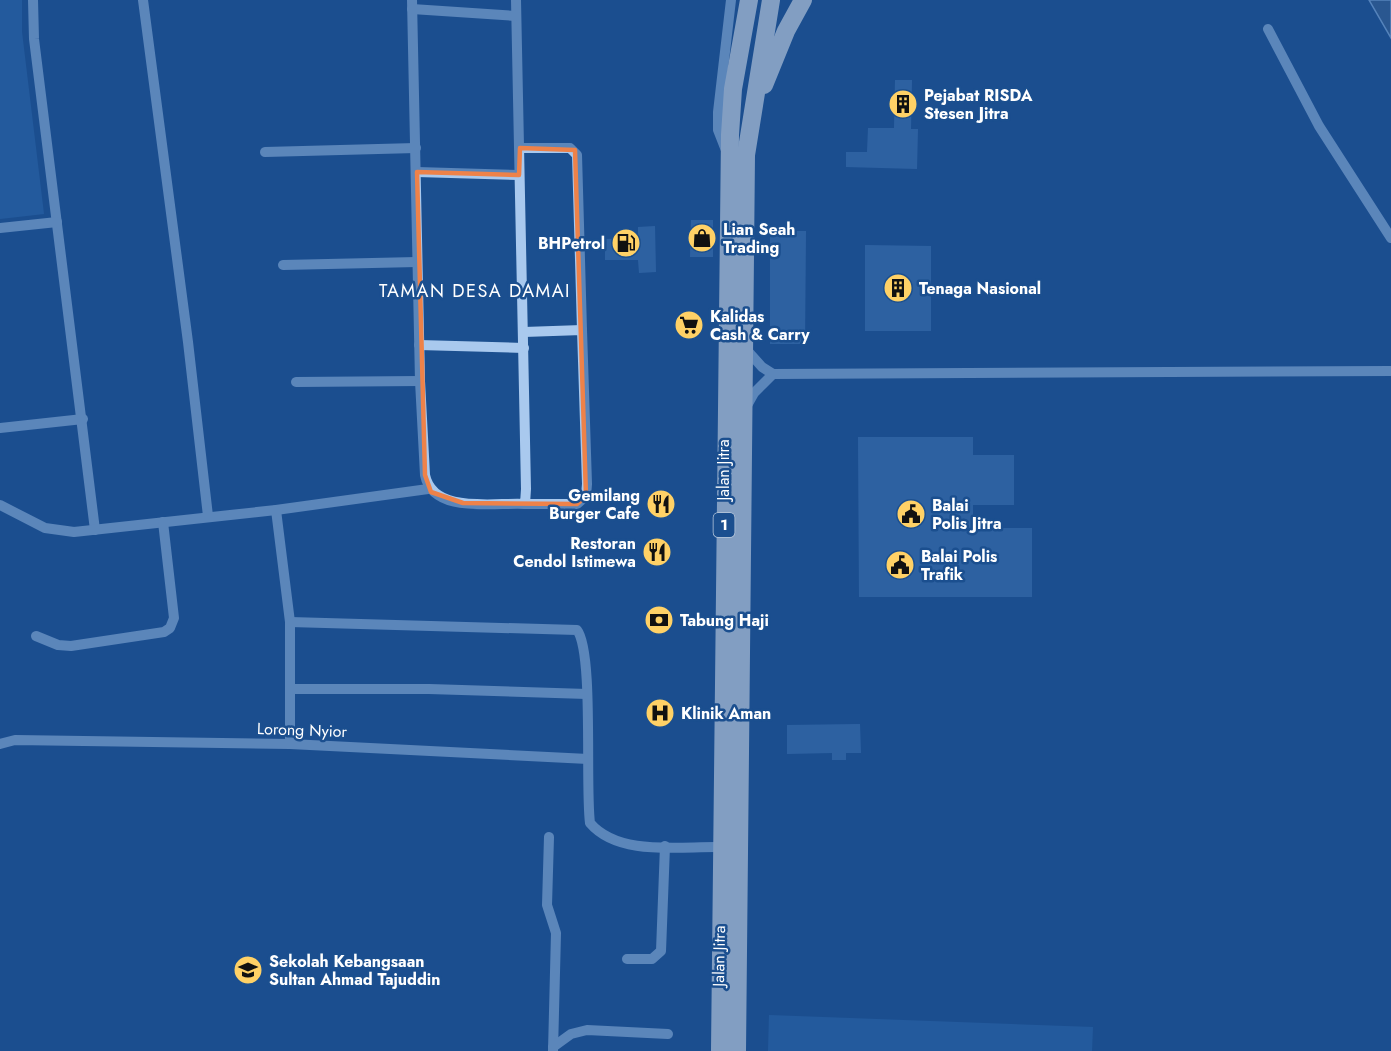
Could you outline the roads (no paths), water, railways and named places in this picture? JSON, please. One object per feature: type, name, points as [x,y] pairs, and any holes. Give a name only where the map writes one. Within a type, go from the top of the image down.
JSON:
[{"type":"highway","name":"Jalan Jitra","points":[[720,1051],[730,159],[733,89],[749,0]]},
{"type":"highway","name":"Jalan Jitra","points":[[737,1051],[746,164],[750,118],[771,0]]},
{"type":"highway","points":[[750,118],[783,39],[803,0]]},
{"type":"street","points":[[33,0],[34,39],[95,530]]},
{"type":"street","points":[[143,0],[188,342],[208,516]]},
{"type":"street","points":[[516,0],[524,332],[525,504]]},
{"type":"street","points":[[730,159],[720,138],[718,112],[731,0]]},
{"type":"street","points":[[516,16],[412,4],[419,345],[425,475],[428,489],[436,495],[463,503],[577,504],[585,496],[577,155],[570,148],[520,148]]},
{"type":"street","points":[[1268,29],[1319,126],[1391,238]]},
{"type":"street","points":[[265,152],[416,148]]},
{"type":"street","points":[[417,172],[519,175]]},
{"type":"street","points":[[0,228],[57,222]]},
{"type":"street","points":[[283,265],[417,262]]},
{"type":"street","points":[[524,332],[582,330]]},
{"type":"street","points":[[419,345],[524,348]]},
{"type":"street","points":[[743,345],[762,367],[773,374],[1391,371]]},
{"type":"street","points":[[743,414],[754,393],[773,374]]},
{"type":"street","points":[[296,382],[420,381]]},
{"type":"street","points":[[0,428],[83,419]]},
{"type":"street","points":[[0,505],[56,532],[95,530],[276,510],[428,489]]},
{"type":"street","points":[[276,510],[290,622],[290,744]]},
{"type":"street","points":[[36,636],[58,645],[71,646],[165,632],[170,628],[174,618],[163,522]]},
{"type":"street","points":[[290,622],[577,630],[582,640],[587,694],[590,823],[598,832],[613,841],[665,846],[721,847]]},
{"type":"street","points":[[290,689],[429,689],[587,694]]},
{"type":"street","name":"Lorong Nyior","points":[[0,744],[15,740],[290,744],[588,759]]},
{"type":"street","points":[[549,837],[547,905],[556,933],[553,1049]]},
{"type":"street","points":[[627,959],[652,958],[661,951],[665,846]]},
{"type":"street","points":[[553,1049],[571,1034],[587,1030],[668,1034]]},
{"type":"place","name":"Pejabat RISDA Stesen Jitra","points":[[903,104]]},
{"type":"place","name":"Lian Seah Trading","points":[[702,238]]},
{"type":"place","name":"BHPetrol","points":[[626,243]]},
{"type":"place","name":"Tenaga Nasional","points":[[898,288]]},
{"type":"place","name":"Kalidas Cash & Carry","points":[[689,325]]},
{"type":"place","name":"Gemilang Burger Cafe","points":[[661,504]]},
{"type":"place","name":"Balai Polis Jitra","points":[[911,514]]},
{"type":"place","name":"Restoran Cendol Istimewa","points":[[657,552]]},
{"type":"place","name":"Balai Polis Trafik","points":[[900,565]]},
{"type":"place","name":"Tabung Haji","points":[[659,620]]},
{"type":"place","name":"Klinik Aman","points":[[660,713]]},
{"type":"place","name":"Sekolah Kebangsaan Sultan Ahmad Tajuddin","points":[[248,970]]},
{"type":"district","name":"TAMAN DESA DAMAI","points":[[475,291]]}]
